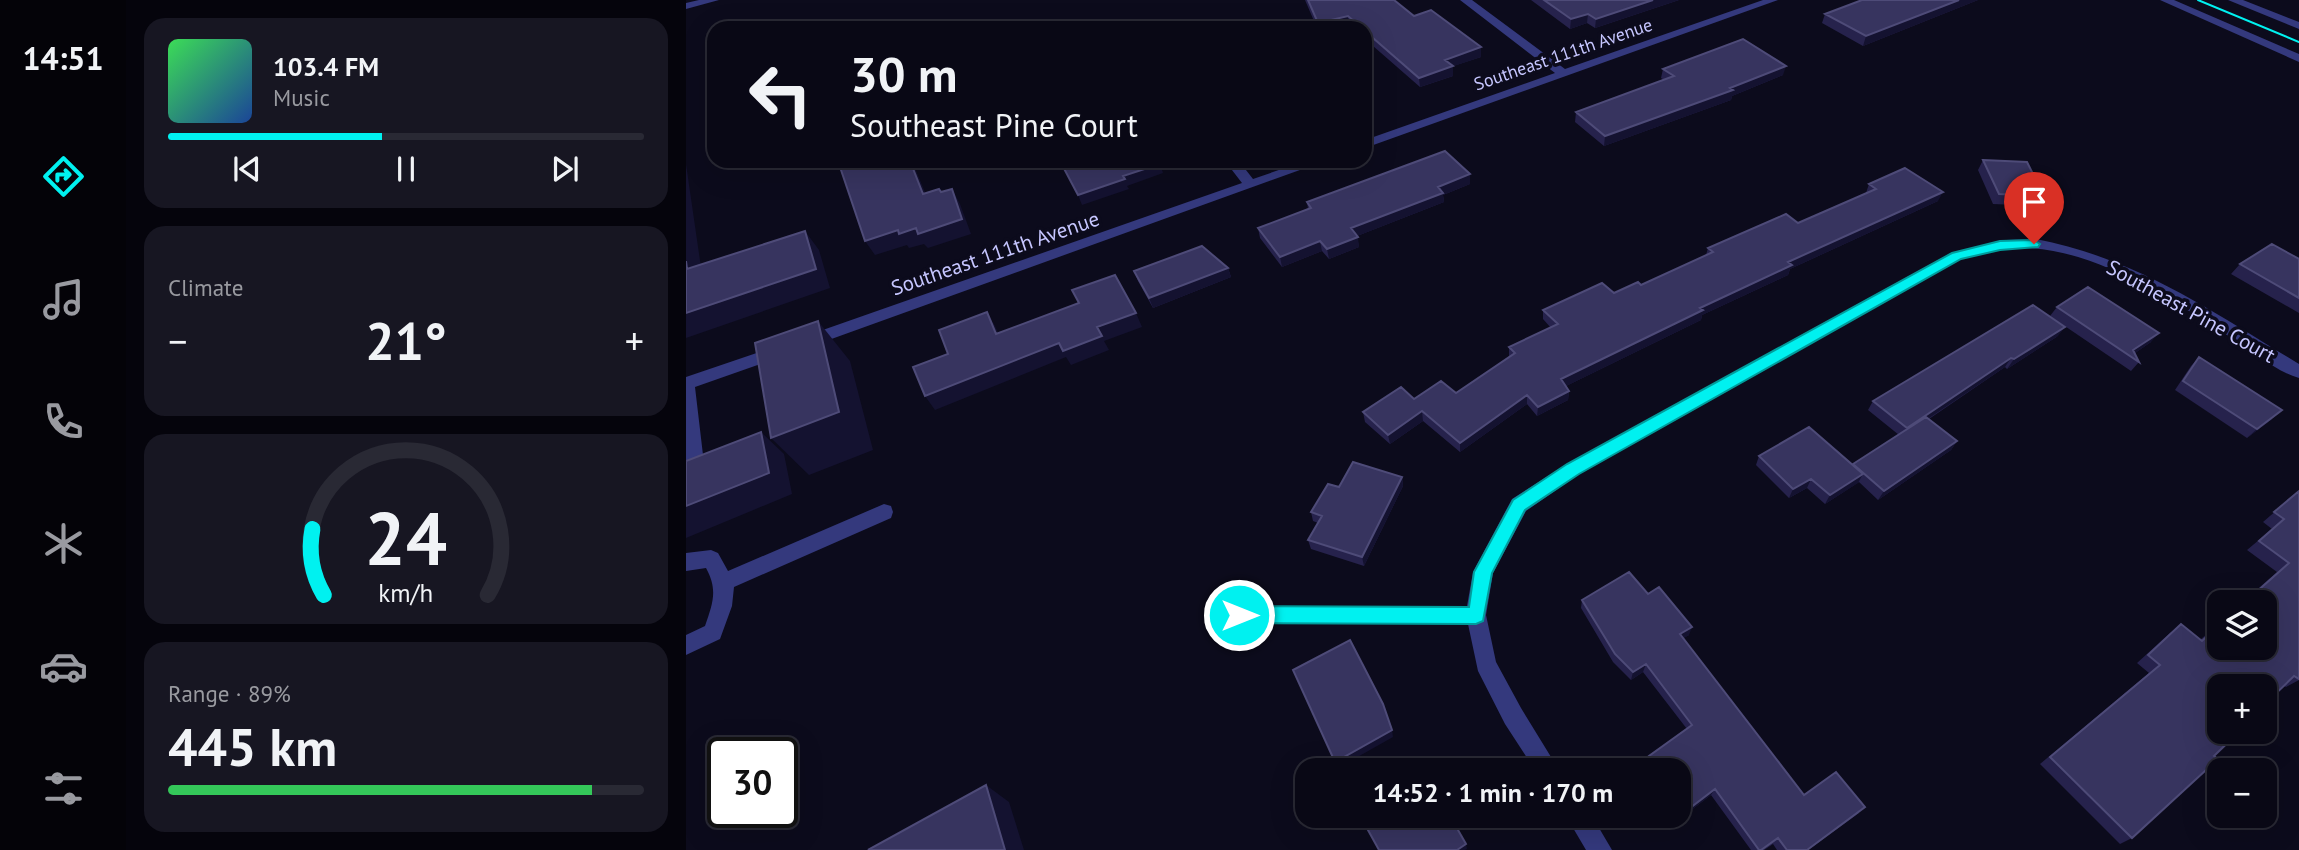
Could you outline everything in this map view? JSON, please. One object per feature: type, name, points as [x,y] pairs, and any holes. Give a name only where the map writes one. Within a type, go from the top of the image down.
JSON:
[{"type":"street","points":[[686,6],[714,0]]},
{"type":"street","points":[[1465,0],[1564,74]]},
{"type":"street","name":"Southeast 111th Avenue","points":[[1372,142],[1773,0]]},
{"type":"street","points":[[2165,0],[2299,58]]},
{"type":"street","points":[[2234,0],[2299,26]]},
{"type":"street","points":[[1237,168],[1250,185]]},
{"type":"street","name":"Southeast 111th Avenue","points":[[686,384],[1298,168]]},
{"type":"street","name":"Southeast Pine Court","points":[[1540,758],[1513,716],[1486,664],[1476,615],[1483,572],[1519,505],[1573,469],[1956,256],[2000,245],[2034,244],[2075,251],[2142,279],[2299,372]]},
{"type":"street","points":[[686,384],[696,472]]},
{"type":"street","points":[[724,582],[884,512]]},
{"type":"street","points":[[686,562],[711,559],[724,582],[722,606],[713,632],[686,645]]},
{"type":"street","points":[[1239,615],[1476,615]]},
{"type":"street","points":[[1586,828],[1600,850]]},
{"type":"building","points":[[1308,0],[1394,0],[1414,16],[1431,10],[1481,47],[1445,60],[1453,66],[1419,78],[1372,37],[1372,21],[1354,21],[1348,16],[1317,21]]},
{"type":"building","points":[[1544,0],[1653,0],[1596,19],[1588,14],[1571,19]]},
{"type":"building","points":[[1862,0],[1959,0],[1866,36],[1825,14]]},
{"type":"building","points":[[1743,39],[1786,66],[1730,88],[1733,90],[1605,136],[1576,112],[1674,76],[1663,69]]},
{"type":"building","points":[[1445,151],[1470,174],[1438,187],[1443,193],[1351,228],[1358,237],[1327,249],[1320,241],[1280,257],[1258,228],[1311,208],[1307,202]]},
{"type":"building","points":[[1983,160],[2027,162],[2044,196],[1999,194]]},
{"type":"building","points":[[840,168],[913,168],[923,194],[939,189],[941,192],[952,189],[962,219],[918,234],[916,228],[899,234],[898,230],[865,241]]},
{"type":"building","points":[[1064,168],[1148,168],[1123,176],[1125,179],[1078,195]]},
{"type":"building","points":[[1905,168],[1943,192],[1788,262],[1792,265],[1700,308],[1703,310],[1561,379],[1569,391],[1538,407],[1527,395],[1460,443],[1422,411],[1388,435],[1363,412],[1401,387],[1414,399],[1441,381],[1456,393],[1515,353],[1509,347],[1558,324],[1543,310],[1602,283],[1614,293],[1638,282],[1641,285],[1713,252],[1708,248],[1786,214],[1798,223],[1876,189],[1869,184]]},
{"type":"building","points":[[805,231],[816,269],[686,313],[686,261],[687,269]]},
{"type":"building","points":[[2272,244],[2299,259],[2299,298],[2240,264]]},
{"type":"building","points":[[1202,246],[1228,268],[1149,298],[1134,271]]},
{"type":"building","points":[[1115,275],[1136,313],[1097,327],[1102,336],[1063,351],[1059,343],[925,396],[913,367],[948,354],[939,330],[987,312],[996,334],[1079,303],[1072,290]]},
{"type":"building","points":[[2088,287],[2159,333],[2133,350],[2139,362],[2057,307]]},
{"type":"building","points":[[2033,305],[2065,327],[2014,359],[2011,358],[1907,428],[1873,401]]},
{"type":"building","points":[[818,321],[839,412],[771,438],[755,343]]},
{"type":"building","points":[[2199,357],[2282,410],[2257,429],[2183,381]]},
{"type":"building","points":[[1926,417],[1957,441],[1884,491],[1853,464]]},
{"type":"building","points":[[1809,427],[1863,474],[1830,495],[1811,479],[1793,489],[1759,456]]},
{"type":"building","points":[[761,432],[769,473],[686,506],[686,461]]},
{"type":"building","points":[[1353,462],[1402,477],[1362,557],[1308,540],[1322,516],[1311,512],[1328,484],[1339,487]]},
{"type":"building","points":[[2299,491],[2299,679],[2294,676],[2277,692],[2277,674],[2207,674],[2207,744],[2226,744],[2214,756],[2217,758],[2207,758],[2207,769],[2132,838],[2050,757],[2160,665],[2148,655],[2181,624],[2202,641],[2207,636],[2207,660],[2277,660],[2277,590],[2259,590],[2289,563],[2259,541],[2284,519],[2274,512]]},
{"type":"building","points":[[1629,572],[1648,594],[1659,587],[1692,627],[1680,634],[1804,795],[1836,772],[1865,807],[1807,850],[1787,850],[1778,838],[1759,850],[1715,789],[1691,807],[1691,758],[1649,756],[1692,725],[1646,664],[1633,672],[1615,654],[1582,600]]},
{"type":"building","points":[[1350,640],[1383,704],[1392,730],[1342,758],[1333,758],[1293,670]]},
{"type":"building","points":[[986,785],[1005,850],[868,850]]},
{"type":"building","points":[[1367,828],[1457,828],[1466,844],[1457,850],[1379,850]]},
{"type":"tram line","points":[[2198,0],[2299,42]]},
{"type":"route","points":[[1239,615],[1476,615],[1483,572],[1519,505],[1573,469],[1956,256],[2000,245],[2034,244]]}]
